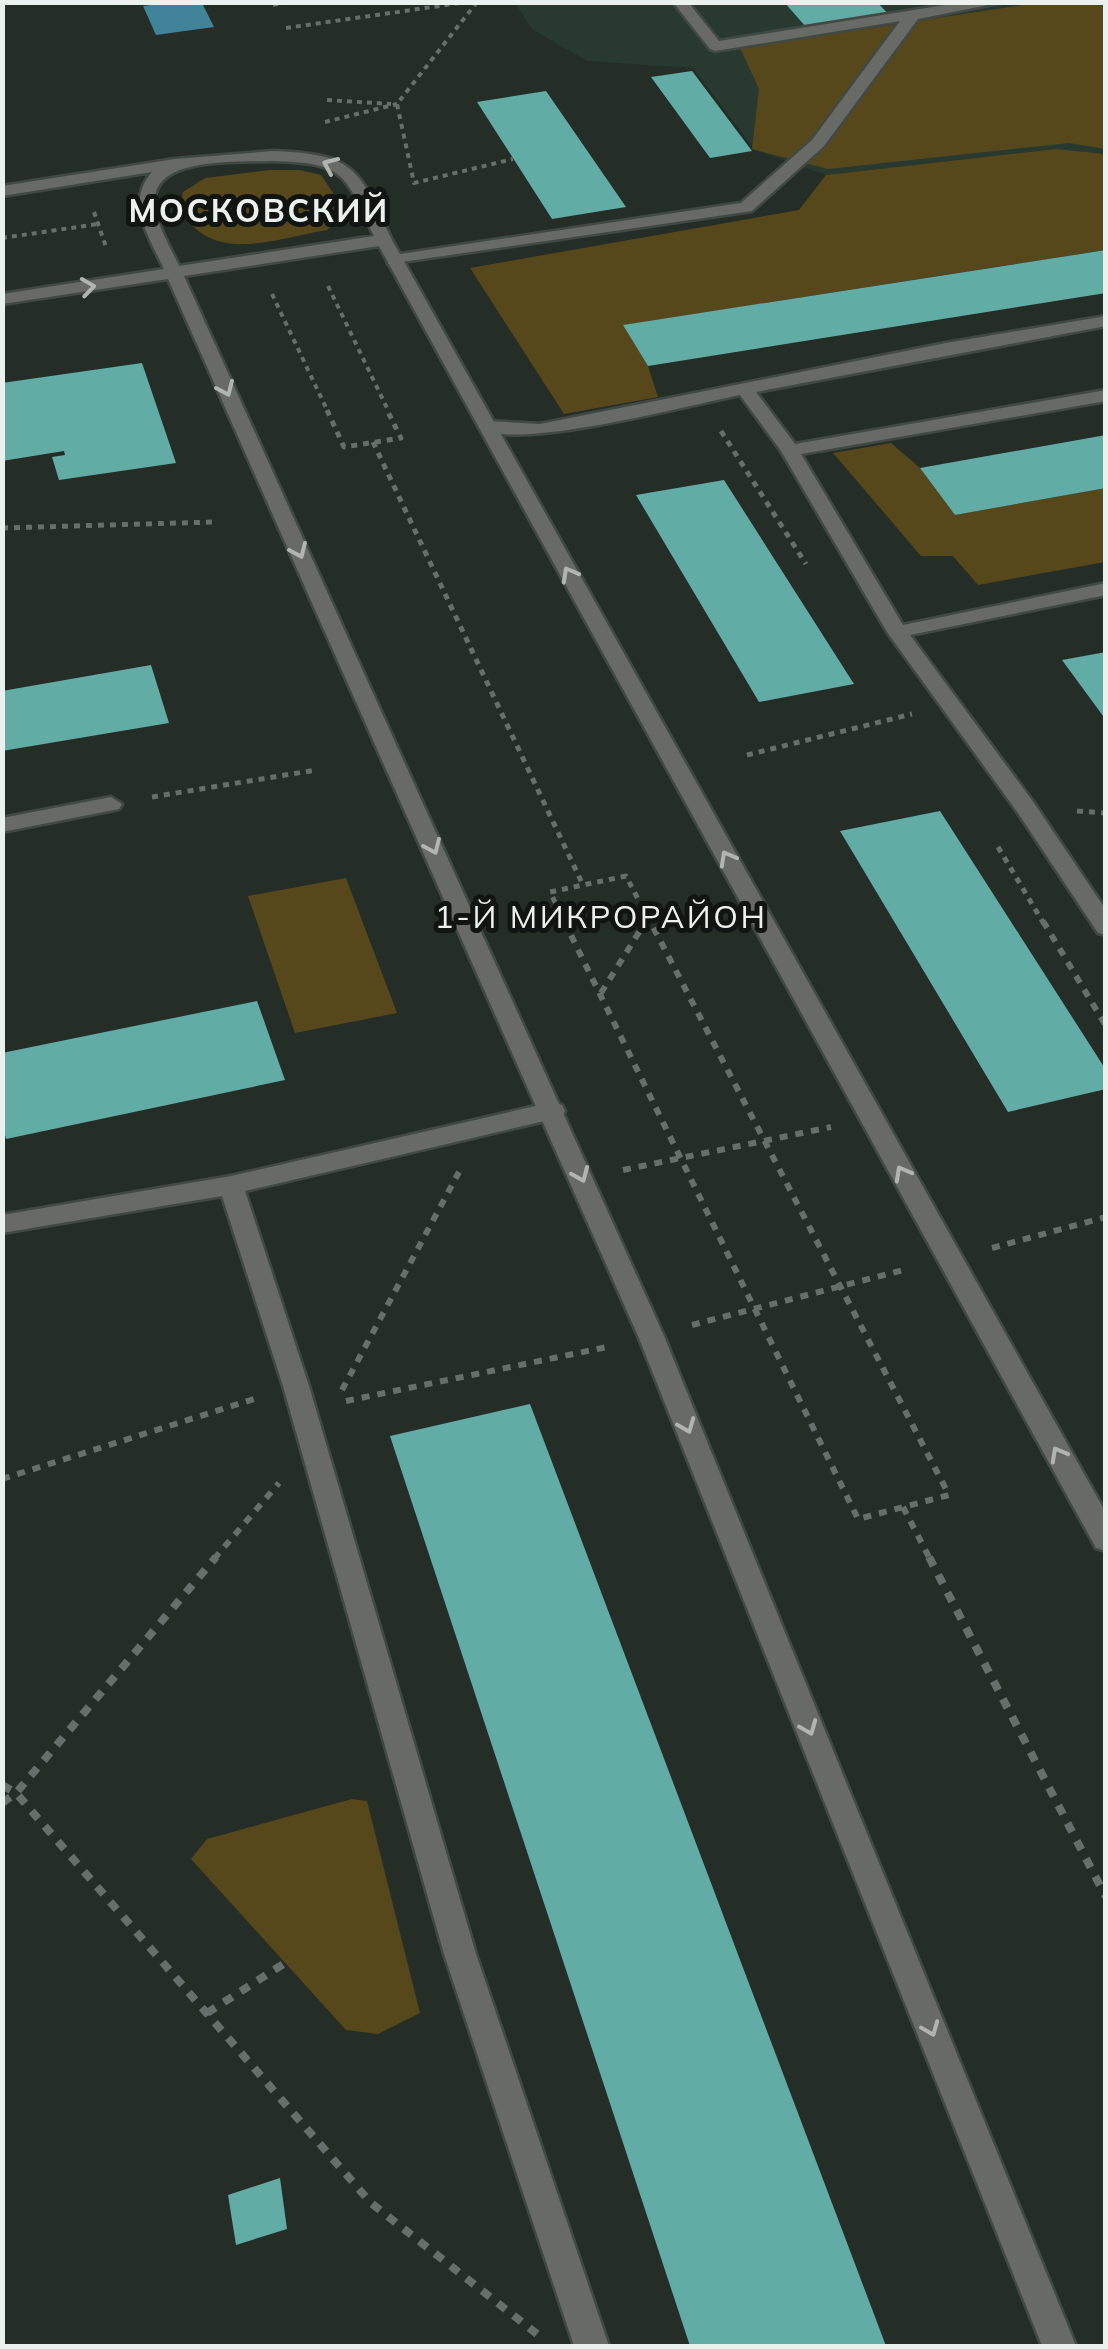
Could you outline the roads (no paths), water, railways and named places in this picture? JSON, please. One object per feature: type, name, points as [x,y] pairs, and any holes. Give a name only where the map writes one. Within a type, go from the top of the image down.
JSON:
[{"type":"street","points":[[680,2],[715,46],[996,2]]},
{"type":"street","points":[[2,299],[174,272],[746,208],[818,142],[912,16]]},
{"type":"street","points":[[2,191],[253,156],[300,154],[332,162],[353,177],[389,250],[1106,1540]]},
{"type":"street","points":[[166,168],[150,181],[144,201],[651,1336],[1059,2346]]},
{"type":"street","points":[[488,427],[540,430],[946,348],[1106,321]]},
{"type":"street","points":[[745,390],[790,450],[897,632],[1026,808],[1106,928]]},
{"type":"street","points":[[790,450],[1106,395]]},
{"type":"street","points":[[897,632],[1106,589]]},
{"type":"street","points":[[2,825],[111,804]]},
{"type":"street","points":[[2,1224],[231,1184],[553,1110]]},
{"type":"street","points":[[231,1184],[296,1386],[460,1954],[592,2346]]},
{"type":"water","points":[[202,3],[214,27],[156,35],[143,6]]},
{"type":"district","name":"МОСКОВСКИЙ","points":[[259,210]]},
{"type":"district","name":"1-Й МИКРОРАЙОН","points":[[601,916]]}]
